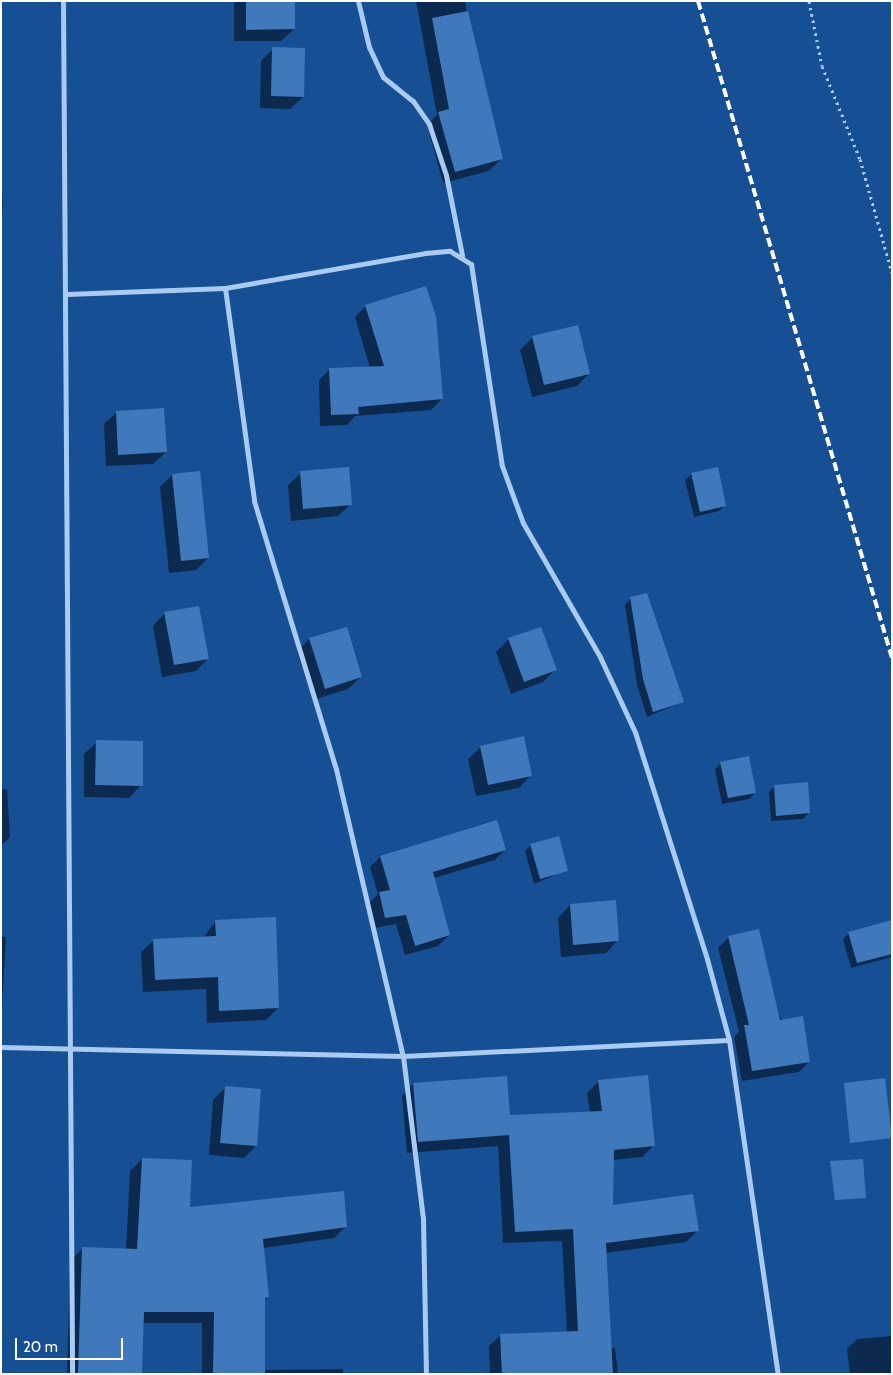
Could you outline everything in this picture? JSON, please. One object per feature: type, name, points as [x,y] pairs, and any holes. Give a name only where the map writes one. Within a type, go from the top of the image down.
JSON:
[{"type":"street","points":[[63,1],[72,1047],[72,1374]]},
{"type":"street","points":[[358,1],[369,47],[383,77],[413,101],[429,124],[446,175],[462,255],[476,277],[502,466],[523,523],[600,657],[635,732],[729,1040],[778,1374]]},
{"type":"street","points":[[67,294],[224,288],[383,258],[450,251],[462,255]]},
{"type":"street","points":[[224,288],[254,500],[336,769],[403,1056],[423,1219],[426,1374]]},
{"type":"street","points":[[1,1047],[72,1047],[403,1056],[729,1040]]},
{"type":"path","points":[[809,1],[822,66],[860,159],[892,273]]},
{"type":"building","points":[[246,1],[295,1],[295,29],[246,30]]},
{"type":"building","points":[[468,11],[503,159],[455,172],[438,112],[449,109],[432,18]]},
{"type":"building","points":[[272,47],[305,48],[304,97],[271,96]]},
{"type":"building","points":[[426,286],[436,316],[443,399],[358,407],[359,414],[331,415],[329,368],[384,366],[365,305]]},
{"type":"building","points":[[578,325],[590,374],[544,385],[532,336]]},
{"type":"building","points":[[164,408],[167,452],[118,455],[116,411]]},
{"type":"building","points":[[349,467],[352,505],[303,509],[300,471]]},
{"type":"building","points":[[718,467],[726,506],[700,512],[691,473]]},
{"type":"building","points":[[200,471],[209,558],[181,561],[172,474]]},
{"type":"building","points":[[647,593],[684,702],[653,712],[643,679],[630,597]]},
{"type":"building","points":[[199,606],[209,659],[174,665],[164,612]]},
{"type":"building","points":[[347,627],[362,677],[325,689],[309,638]]},
{"type":"building","points":[[541,627],[557,670],[524,682],[508,638]]},
{"type":"building","points":[[524,736],[532,776],[488,785],[480,746]]},
{"type":"building","points":[[96,740],[143,741],[143,786],[95,785]]},
{"type":"building","points":[[749,756],[756,793],[728,798],[720,762]]},
{"type":"building","points":[[808,782],[810,813],[776,816],[774,785]]},
{"type":"building","points":[[497,820],[506,850],[433,872],[450,935],[415,946],[406,915],[385,918],[379,892],[390,890],[380,856]]},
{"type":"building","points":[[559,836],[568,871],[540,879],[530,844]]},
{"type":"building","points":[[616,900],[619,941],[573,945],[570,904]]},
{"type":"building","points":[[276,917],[279,1008],[219,1011],[218,977],[155,980],[153,939],[216,936],[215,920]]},
{"type":"building","points":[[892,920],[892,954],[857,963],[848,932]]},
{"type":"building","points":[[759,929],[780,1020],[803,1016],[810,1062],[752,1071],[744,1025],[749,1025],[728,936]]},
{"type":"building","points":[[648,1075],[655,1146],[614,1150],[613,1205],[693,1194],[699,1231],[606,1243],[613,1374],[502,1374],[500,1334],[578,1331],[573,1229],[515,1232],[509,1135],[418,1142],[413,1083],[507,1076],[510,1115],[602,1111],[598,1080]]},
{"type":"building","points":[[885,1078],[892,1138],[850,1143],[844,1083]]},
{"type":"building","points":[[225,1086],[261,1089],[257,1146],[220,1143]]},
{"type":"building","points":[[142,1158],[192,1160],[190,1207],[344,1191],[347,1227],[263,1239],[269,1297],[265,1298],[265,1374],[213,1374],[214,1312],[144,1312],[142,1374],[78,1374],[82,1247],[137,1249]]},
{"type":"building","points":[[863,1159],[866,1198],[835,1200],[830,1161]]},
{"type":"railway","points":[[698,1],[892,658]]}]
